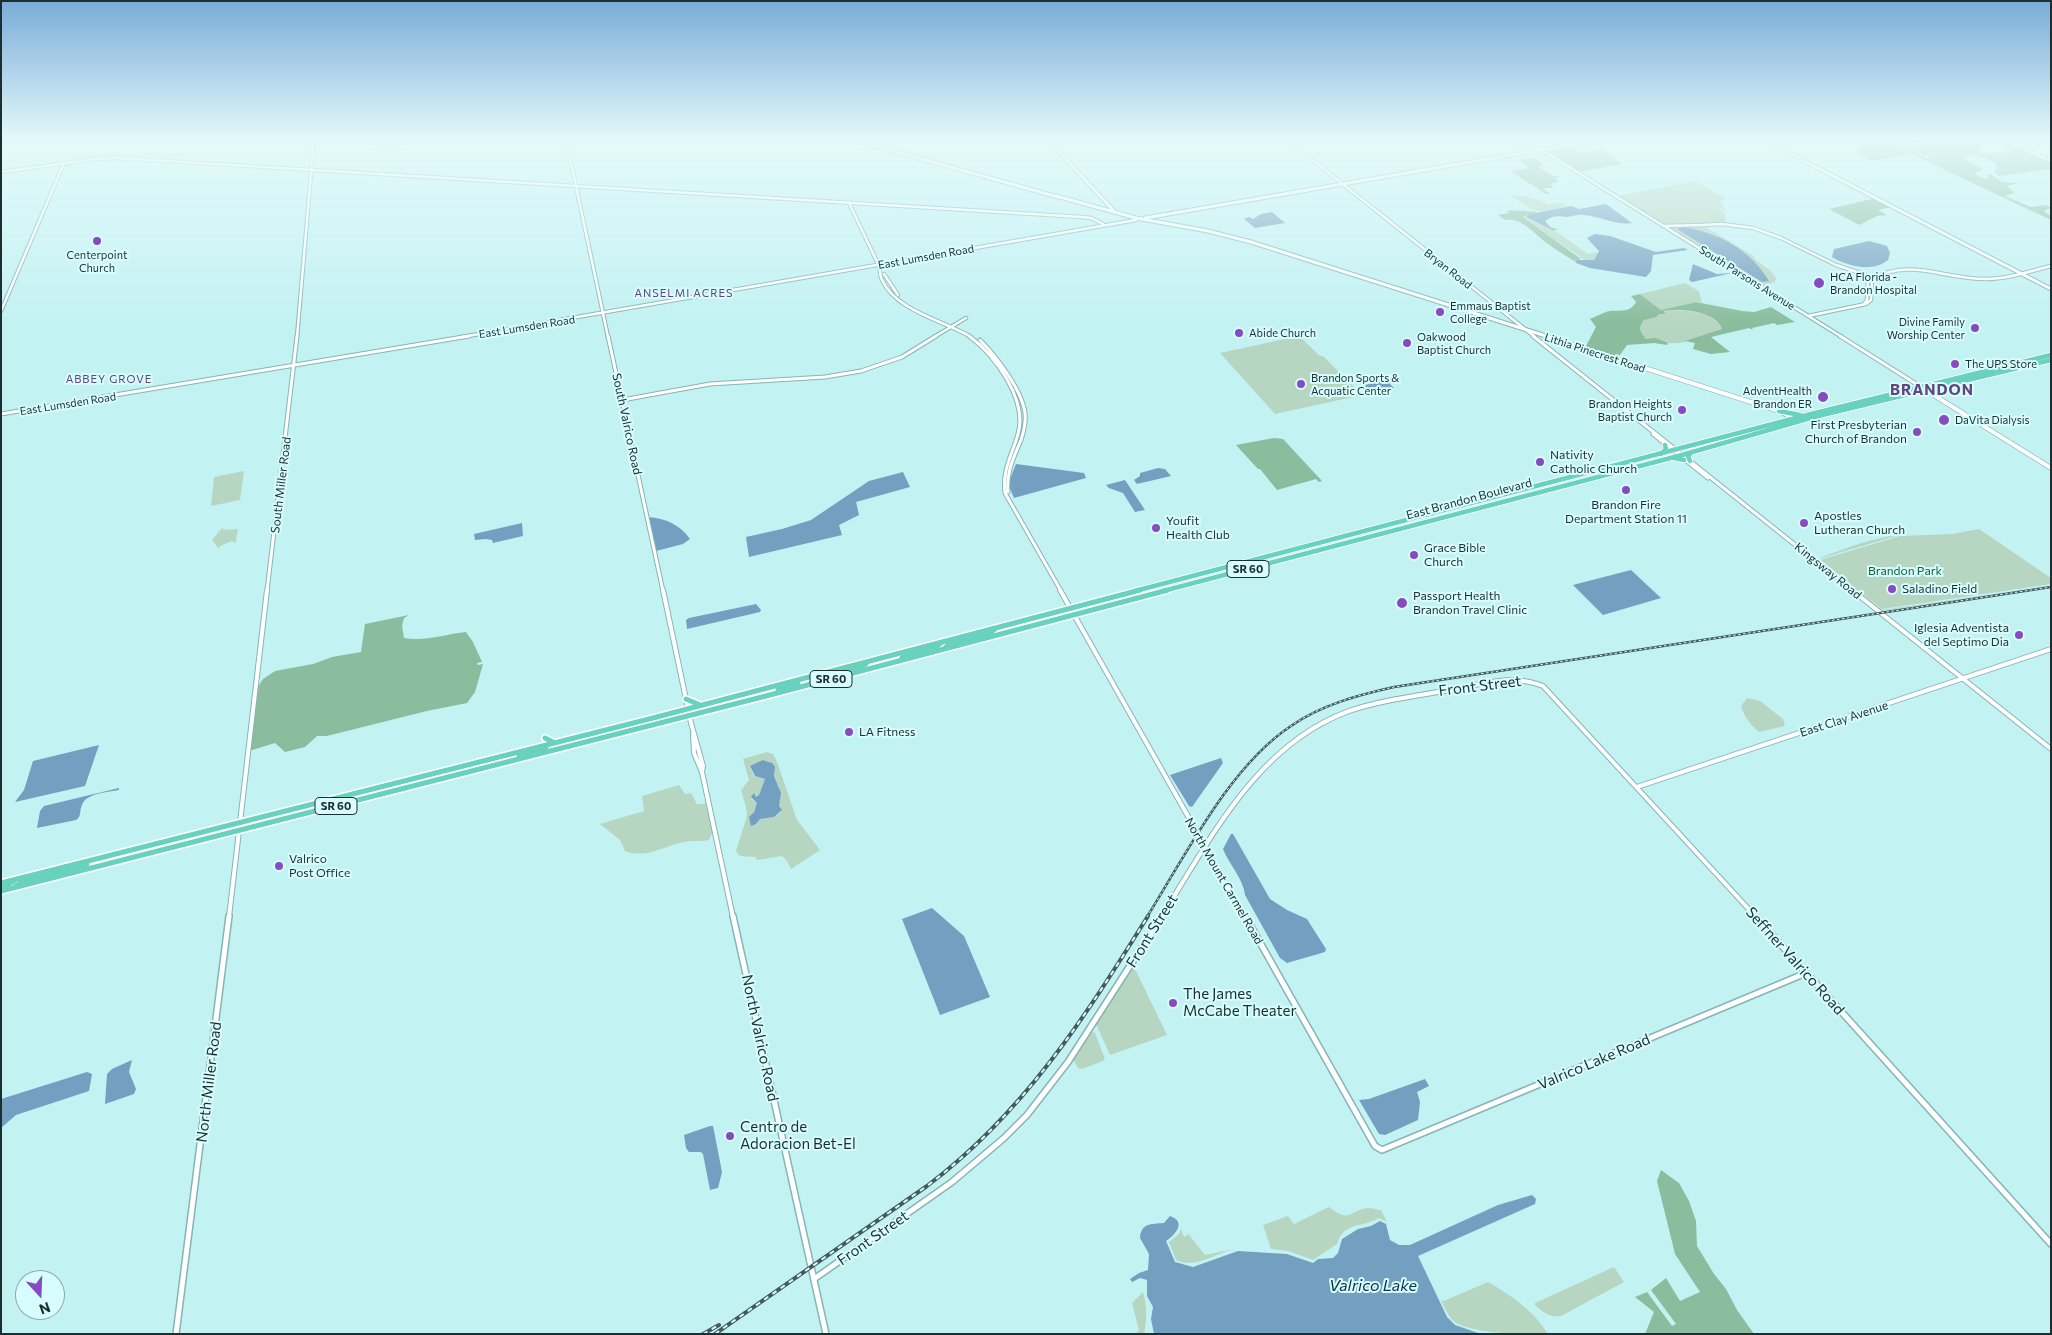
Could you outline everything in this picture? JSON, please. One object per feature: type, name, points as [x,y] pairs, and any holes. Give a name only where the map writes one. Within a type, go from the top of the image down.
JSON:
[{"type":"highway","name":"SR 60","points":[[1921,387],[2051,355]]},
{"type":"highway","name":"SR 60","points":[[1926,390],[2051,360]]},
{"type":"highway","points":[[2002,372],[2003,369],[2013,367],[2011,365]]},
{"type":"highway","points":[[1990,375],[1989,373],[1998,371],[1997,369]]},
{"type":"highway","name":"East Brandon Boulevard","points":[[1071,608],[1540,484],[1661,454],[1692,452],[1803,416],[1921,387]]},
{"type":"highway","name":"East Brandon Boulevard","points":[[1075,615],[1671,457],[1677,453],[1795,420],[1926,390]]},
{"type":"highway","points":[[1779,412],[1803,416]]},
{"type":"highway","points":[[1661,454],[1666,449],[1665,445]]},
{"type":"highway","points":[[1671,457],[1687,461],[1688,456],[1692,452]]},
{"type":"highway","points":[[1585,479],[1592,474],[1612,469]]},
{"type":"highway","points":[[1546,489],[1545,486],[1562,482],[1570,477]]},
{"type":"highway","points":[[1511,498],[1514,494],[1538,488],[1540,484]]},
{"type":"highway","points":[[1380,533],[1380,530],[1406,522],[1412,518]]},
{"type":"highway","points":[[1335,545],[1343,539],[1370,532],[1374,528]]},
{"type":"highway","points":[[1235,572],[1240,566],[1324,544],[1333,539]]},
{"type":"highway","points":[[1160,592],[1170,585],[1195,579],[1198,574]]},
{"type":"highway","name":"SR 60","points":[[1,883],[688,709],[1071,608]]},
{"type":"highway","name":"SR 60","points":[[1,890],[690,716],[1075,615]]},
{"type":"highway","points":[[944,649],[949,644],[990,633],[997,627]]},
{"type":"highway","points":[[895,662],[908,655],[938,647],[942,642]]},
{"type":"highway","points":[[822,682],[826,677],[860,668],[873,660]]},
{"type":"highway","points":[[766,696],[783,688],[814,680],[820,674]]},
{"type":"highway","points":[[686,699],[703,705]]},
{"type":"highway","points":[[545,738],[555,743]]},
{"type":"highway","points":[[510,762],[522,756],[546,749]]},
{"type":"highway","points":[[375,796],[376,788]]},
{"type":"highway","points":[[13,888],[21,882],[79,867],[101,858]]},
{"type":"highway","points":[[1,890],[14,880]]},
{"type":"main road","name":"Lithia Pinecrest Road","points":[[1074,201],[1123,216],[1246,242],[1276,251],[1779,412],[1795,420]]},
{"type":"main road","name":"Lithia Pinecrest Road","points":[[1076,201],[1134,218]]},
{"type":"main road","points":[[1105,201],[1115,212]]},
{"type":"main road","name":"East Lumsden Road","points":[[1142,218],[1227,201]]},
{"type":"main road","name":"East Lumsden Road","points":[[1134,218],[1152,217],[1239,201]]},
{"type":"main road","points":[[1882,201],[2051,288]]},
{"type":"main road","points":[[1886,201],[2019,272]]},
{"type":"main road","points":[[1104,209],[1107,207],[1107,204]]},
{"type":"main road","points":[[1183,212],[1200,206]]},
{"type":"main road","points":[[1152,217],[1151,220],[1166,224]]},
{"type":"main road","points":[[1134,218],[1142,218]]},
{"type":"main road","name":"Lithia Pinecrest Road","points":[[1142,218],[1208,231],[1251,242],[1276,251]]},
{"type":"main road","points":[[1246,242],[1251,242]]},
{"type":"main road","points":[[1977,251],[2005,263]]},
{"type":"main road","points":[[1506,325],[1514,325],[1514,322]]},
{"type":"main road","points":[[1538,341],[1544,337]]},
{"type":"main road","points":[[1921,387],[2051,468]]},
{"type":"street","points":[[1,311],[48,201]]},
{"type":"street","name":"South Miller Road","points":[[240,831],[246,758],[296,366],[309,201]]},
{"type":"street","name":"South Valrico Road","points":[[579,201],[688,709]]},
{"type":"street","points":[[822,201],[1084,217],[1103,224]]},
{"type":"street","name":"Bryan Road","points":[[1364,201],[1641,422],[1677,453]]},
{"type":"street","name":"South Parsons Avenue","points":[[1624,201],[1921,387]]},
{"type":"street","points":[[849,203],[879,265],[885,283],[900,301],[916,312],[972,334],[987,347],[1018,395],[1024,410],[1024,431],[1007,479],[1008,495]]},
{"type":"street","name":"East Lumsden Road","points":[[1,414],[603,314],[1051,235],[1134,218]]},
{"type":"street","name":"East Lumsden Road","points":[[1051,235],[1134,218]]},
{"type":"street","points":[[1663,226],[1746,227],[1779,237],[1833,263],[1872,277],[1895,270],[1915,268],[1992,279],[2051,264]]},
{"type":"street","points":[[1809,317],[1864,304],[1867,300],[1872,277]]},
{"type":"street","points":[[622,400],[732,382],[781,378],[818,379],[863,373],[898,361],[952,327]]},
{"type":"street","points":[[1641,422],[1665,445],[1677,453]]},
{"type":"street","name":"Kingsway Road","points":[[1677,453],[2051,749]]},
{"type":"street","name":"North Mount Carmel Road","points":[[1008,495],[1375,1146],[1382,1150]]},
{"type":"street","name":"East Clay Avenue","points":[[1637,787],[2051,649]]},
{"type":"street","name":"Front Street","points":[[814,1280],[960,1176],[995,1147],[1027,1115],[1060,1074],[1205,846],[1246,787],[1268,762],[1296,739],[1332,718],[1354,710],[1396,698],[1510,681],[1536,682]]},
{"type":"street","name":"Seffner Valrico Road","points":[[1536,682],[1543,686],[1637,787],[2051,1244]]},
{"type":"street","name":"North Valrico Road","points":[[688,709],[693,734],[692,739],[702,772],[826,1334]]},
{"type":"street","name":"North Miller Road","points":[[176,1334],[240,831]]},
{"type":"street","name":"Valrico Lake Road","points":[[1382,1150],[1806,973]]},
{"type":"green space","points":[[1519,201],[1542,201],[1548,205],[1561,202],[1568,206],[1537,211]]},
{"type":"green space","points":[[1625,201],[1720,201],[1726,211],[1714,205],[1725,213],[1726,224],[1704,226],[1755,257],[1753,258],[1771,271],[1776,278],[1775,282],[1760,286]]},
{"type":"green space","points":[[1862,201],[1882,201],[1891,207],[1878,210],[1887,215],[1877,216],[1859,225],[1829,209]]},
{"type":"green space","points":[[2011,201],[2018,201],[2031,207],[2047,205],[2051,208],[2045,210],[2045,212],[2051,216],[2051,220]]},
{"type":"green space","points":[[1508,210],[1538,212],[1523,217],[1581,259],[1574,261],[1550,246],[1528,227],[1517,221],[1505,220],[1498,215],[1509,213]]},
{"type":"green space","points":[[1523,217],[1547,225],[1588,254],[1599,252],[1594,260],[1586,261]]},
{"type":"green space","points":[[1685,283],[1699,291],[1702,302],[1661,310],[1640,294]]},
{"type":"green space","points":[[1640,294],[1661,310],[1696,302],[1754,312],[1771,307],[1795,322],[1777,325],[1774,323],[1752,328],[1753,330],[1749,328],[1711,337],[1730,352],[1711,354],[1693,349],[1695,343],[1685,341],[1722,329],[1713,318],[1697,312],[1664,311],[1665,314],[1659,314],[1656,317],[1644,320],[1640,329],[1646,339],[1656,338],[1668,343],[1667,345],[1654,343],[1627,345],[1618,358],[1585,348],[1596,327],[1590,319],[1607,312],[1631,308],[1636,302],[1631,296]]},
{"type":"green space","points":[[1673,310],[1694,312],[1708,316],[1719,323],[1722,329],[1696,339],[1676,343],[1646,339],[1642,332],[1641,326],[1643,322],[1653,315]]},
{"type":"green space","name":"Brandon Sports & Acquatic Center","points":[[1299,336],[1320,356],[1323,356],[1362,395],[1275,414],[1220,353]]},
{"type":"green space","points":[[1274,438],[1283,439],[1322,481],[1319,482],[1316,479],[1277,490],[1260,469],[1236,445]]},
{"type":"green space","points":[[244,471],[240,500],[211,506],[214,477]]},
{"type":"green space","points":[[223,527],[223,530],[238,529],[236,541],[235,543],[232,541],[220,546],[219,549],[212,540]]},
{"type":"green space","name":"Brandon Park","points":[[1979,529],[2051,578],[2051,584],[1882,609],[1820,560],[1900,536],[1952,534]]},
{"type":"green space","points":[[1898,535],[1819,559],[1882,610],[2051,586],[1881,611],[1815,560],[1866,542]]},
{"type":"green space","points":[[409,615],[404,618],[402,626],[404,638],[427,638],[466,632],[473,642],[482,662],[477,663],[478,665],[483,664],[475,692],[467,703],[327,736],[317,736],[305,747],[285,752],[275,743],[249,751],[258,687],[263,679],[275,671],[361,652],[365,624]]},
{"type":"green space","points":[[1747,698],[1760,701],[1783,719],[1785,726],[1759,732],[1748,720],[1741,706]]},
{"type":"green space","points":[[767,752],[773,754],[797,820],[820,850],[791,869],[782,856],[757,860],[755,857],[740,856],[736,851],[747,816],[741,790],[749,780],[743,759]],"holes":[[[764,760],[770,762],[775,771],[774,776],[779,787],[781,812],[774,817],[760,819],[756,824],[750,822],[757,803],[751,799],[754,793],[755,797],[759,795],[765,779],[754,776],[750,767]]]},
{"type":"green space","points":[[679,785],[685,794],[691,793],[697,804],[706,804],[713,831],[709,840],[687,841],[648,853],[633,853],[625,851],[620,840],[600,824],[644,811],[642,796]]},
{"type":"green space","points":[[1132,967],[1136,971],[1167,1035],[1110,1055],[1096,1024]]},
{"type":"green space","points":[[1092,1032],[1095,1033],[1105,1059],[1082,1069],[1078,1068],[1074,1058]]},
{"type":"green space","points":[[1661,1170],[1679,1183],[1689,1201],[1696,1221],[1697,1246],[1754,1334],[1645,1334],[1654,1312],[1635,1297],[1647,1292],[1672,1326],[1676,1324],[1651,1290],[1666,1278],[1680,1301],[1700,1292],[1675,1254],[1657,1181]]},
{"type":"green space","points":[[1329,1207],[1342,1215],[1350,1215],[1369,1208],[1381,1210],[1387,1222],[1379,1218],[1349,1228],[1340,1236],[1337,1244],[1313,1260],[1288,1251],[1271,1249],[1263,1225],[1288,1216],[1294,1224]]},
{"type":"green space","points":[[1181,1229],[1184,1237],[1188,1235],[1186,1231],[1205,1255],[1234,1249],[1198,1262],[1191,1263],[1176,1260],[1169,1242],[1179,1234]]},
{"type":"green space","points":[[1614,1267],[1624,1282],[1561,1316],[1550,1315],[1535,1305],[1535,1303]]},
{"type":"green space","points":[[1488,1282],[1521,1304],[1536,1318],[1548,1334],[1489,1332],[1466,1327],[1453,1321],[1441,1300],[1444,1301]]},
{"type":"green space","points":[[1143,1292],[1146,1307],[1145,1329],[1144,1334],[1136,1334],[1139,1330],[1132,1303]]},
{"type":"water","points":[[1606,204],[1632,223],[1626,224],[1581,215],[1556,216],[1545,221],[1550,227],[1558,230],[1553,230],[1526,217],[1530,214],[1571,206],[1579,209]]},
{"type":"water","points":[[1272,212],[1285,223],[1255,228],[1244,219],[1249,217],[1253,219],[1261,214]]},
{"type":"water","points":[[1683,227],[1709,233],[1732,244],[1753,260],[1769,281],[1762,282],[1677,229]]},
{"type":"water","points":[[1595,234],[1610,236],[1656,252],[1684,248],[1688,250],[1653,255],[1651,271],[1646,277],[1590,268],[1576,263],[1575,261],[1577,260],[1594,260],[1599,251],[1587,238]]},
{"type":"water","points":[[1869,241],[1887,246],[1890,253],[1888,260],[1875,266],[1860,267],[1832,257],[1834,249]]},
{"type":"water","points":[[1693,264],[1717,274],[1732,273],[1692,282],[1689,280]]},
{"type":"water","points":[[1386,380],[1394,388],[1370,394],[1361,386]]},
{"type":"water","points":[[1016,464],[1084,473],[1086,478],[1014,498],[1008,484]]},
{"type":"water","points":[[1158,468],[1165,469],[1171,476],[1137,484],[1134,480],[1140,476],[1140,473]]},
{"type":"water","points":[[903,472],[910,487],[856,502],[859,515],[839,525],[842,535],[749,557],[746,537],[811,520],[869,481]]},
{"type":"water","points":[[1125,480],[1145,510],[1135,512],[1123,493],[1106,485]]},
{"type":"water","points":[[648,517],[672,523],[690,539],[683,544],[656,551]]},
{"type":"water","points":[[522,523],[523,536],[493,543],[492,540],[486,539],[475,540],[474,534]]},
{"type":"water","points":[[1631,570],[1661,598],[1603,615],[1573,585]]},
{"type":"water","points":[[756,604],[761,610],[760,612],[687,629],[686,620],[689,618]]},
{"type":"water","points":[[99,745],[85,786],[15,802],[24,790],[33,761]]},
{"type":"water","points":[[1221,758],[1223,763],[1192,807],[1189,806],[1170,775]]},
{"type":"water","points":[[763,760],[772,763],[775,767],[774,776],[781,793],[779,806],[782,810],[774,817],[760,819],[751,826],[749,817],[754,812],[757,803],[751,797],[754,793],[756,797],[759,795],[765,779],[755,776],[750,766]]},
{"type":"water","points":[[119,788],[119,790],[88,798],[84,801],[80,815],[76,820],[37,828],[40,811],[44,806]]},
{"type":"water","points":[[1231,834],[1233,834],[1270,899],[1287,910],[1307,919],[1326,949],[1325,952],[1287,963],[1280,958],[1245,895],[1242,884],[1223,849]]},
{"type":"water","points":[[932,908],[964,936],[990,997],[940,1015],[902,919]]},
{"type":"water","points":[[132,1060],[129,1072],[136,1089],[134,1094],[105,1104],[107,1074],[112,1069]]},
{"type":"water","points":[[87,1072],[92,1074],[89,1091],[16,1115],[1,1128],[1,1099]]},
{"type":"water","points":[[1425,1079],[1429,1086],[1417,1092],[1420,1102],[1418,1120],[1385,1135],[1379,1134],[1359,1100],[1369,1099]]},
{"type":"water","points":[[713,1126],[722,1172],[718,1188],[710,1190],[703,1154],[701,1152],[689,1152],[686,1148],[684,1135]]},
{"type":"water","name":"Valrico Lake","points":[[1532,1195],[1536,1199],[1535,1204],[1418,1256],[1447,1317],[1455,1325],[1481,1334],[1154,1334],[1151,1319],[1153,1307],[1147,1296],[1147,1280],[1140,1278],[1132,1282],[1130,1279],[1148,1270],[1149,1254],[1140,1238],[1142,1229],[1147,1225],[1164,1223],[1170,1216],[1179,1225],[1176,1232],[1166,1241],[1175,1262],[1193,1267],[1238,1251],[1287,1254],[1313,1263],[1318,1259],[1333,1258],[1338,1253],[1342,1239],[1358,1229],[1371,1226],[1380,1221],[1386,1224],[1390,1240],[1399,1245],[1410,1245],[1498,1205]]},
{"type":"railway","points":[[1147,917],[1210,814],[1248,764],[1269,743],[1291,726],[1315,712],[1340,702],[1394,687],[2051,587]]},
{"type":"railway","points":[[715,1334],[927,1186],[962,1158],[994,1127],[1050,1062],[1101,991],[1148,916]]},
{"type":"railway","points":[[703,1334],[719,1325]]},
{"type":"place","name":"Centerpoint Church","points":[[97,241]]},
{"type":"place","name":"HCA Florida - Brandon Hospital","points":[[1819,283]]},
{"type":"place","name":"Emmaus Baptist College","points":[[1440,312]]},
{"type":"place","name":"Divine Family Worship Center","points":[[1975,328]]},
{"type":"place","name":"Abide Church","points":[[1239,333]]},
{"type":"place","name":"Oakwood Baptist Church","points":[[1407,343]]},
{"type":"place","name":"The UPS Store","points":[[1955,364]]},
{"type":"place","name":"Brandon Sports & Acquatic Center","points":[[1301,384]]},
{"type":"place","name":"AdventHealth Brandon ER","points":[[1823,397]]},
{"type":"place","name":"Brandon Heights Baptist Church","points":[[1682,410]]},
{"type":"place","name":"DaVita Dialysis","points":[[1944,420]]},
{"type":"place","name":"First Presbyterian Church of Brandon","points":[[1917,432]]},
{"type":"place","name":"Nativity Catholic Church","points":[[1540,462]]},
{"type":"place","name":"Brandon Fire Department Station 11","points":[[1626,490]]},
{"type":"place","name":"Apostles Lutheran Church","points":[[1804,523]]},
{"type":"place","name":"Youfit Health Club","points":[[1156,528]]},
{"type":"place","name":"Grace Bible Church","points":[[1414,555]]},
{"type":"place","name":"Saladino Field","points":[[1892,589]]},
{"type":"place","name":"Passport Health Brandon Travel Clinic","points":[[1402,603]]},
{"type":"place","name":"Iglesia Adventista del Septimo Dia","points":[[2019,635]]},
{"type":"place","name":"LA Fitness","points":[[849,732]]},
{"type":"place","name":"Valrico Post Office","points":[[279,866]]},
{"type":"place","name":"The James McCabe Theater","points":[[1173,1003]]},
{"type":"place","name":"Centro de Adoracion Bet-El","points":[[730,1136]]},
{"type":"district","name":"ANSELMI ACRES","points":[[684,293]]},
{"type":"district","name":"ABBEY GROVE","points":[[109,379]]},
{"type":"district","name":"BRANDON","points":[[1932,390]]}]
